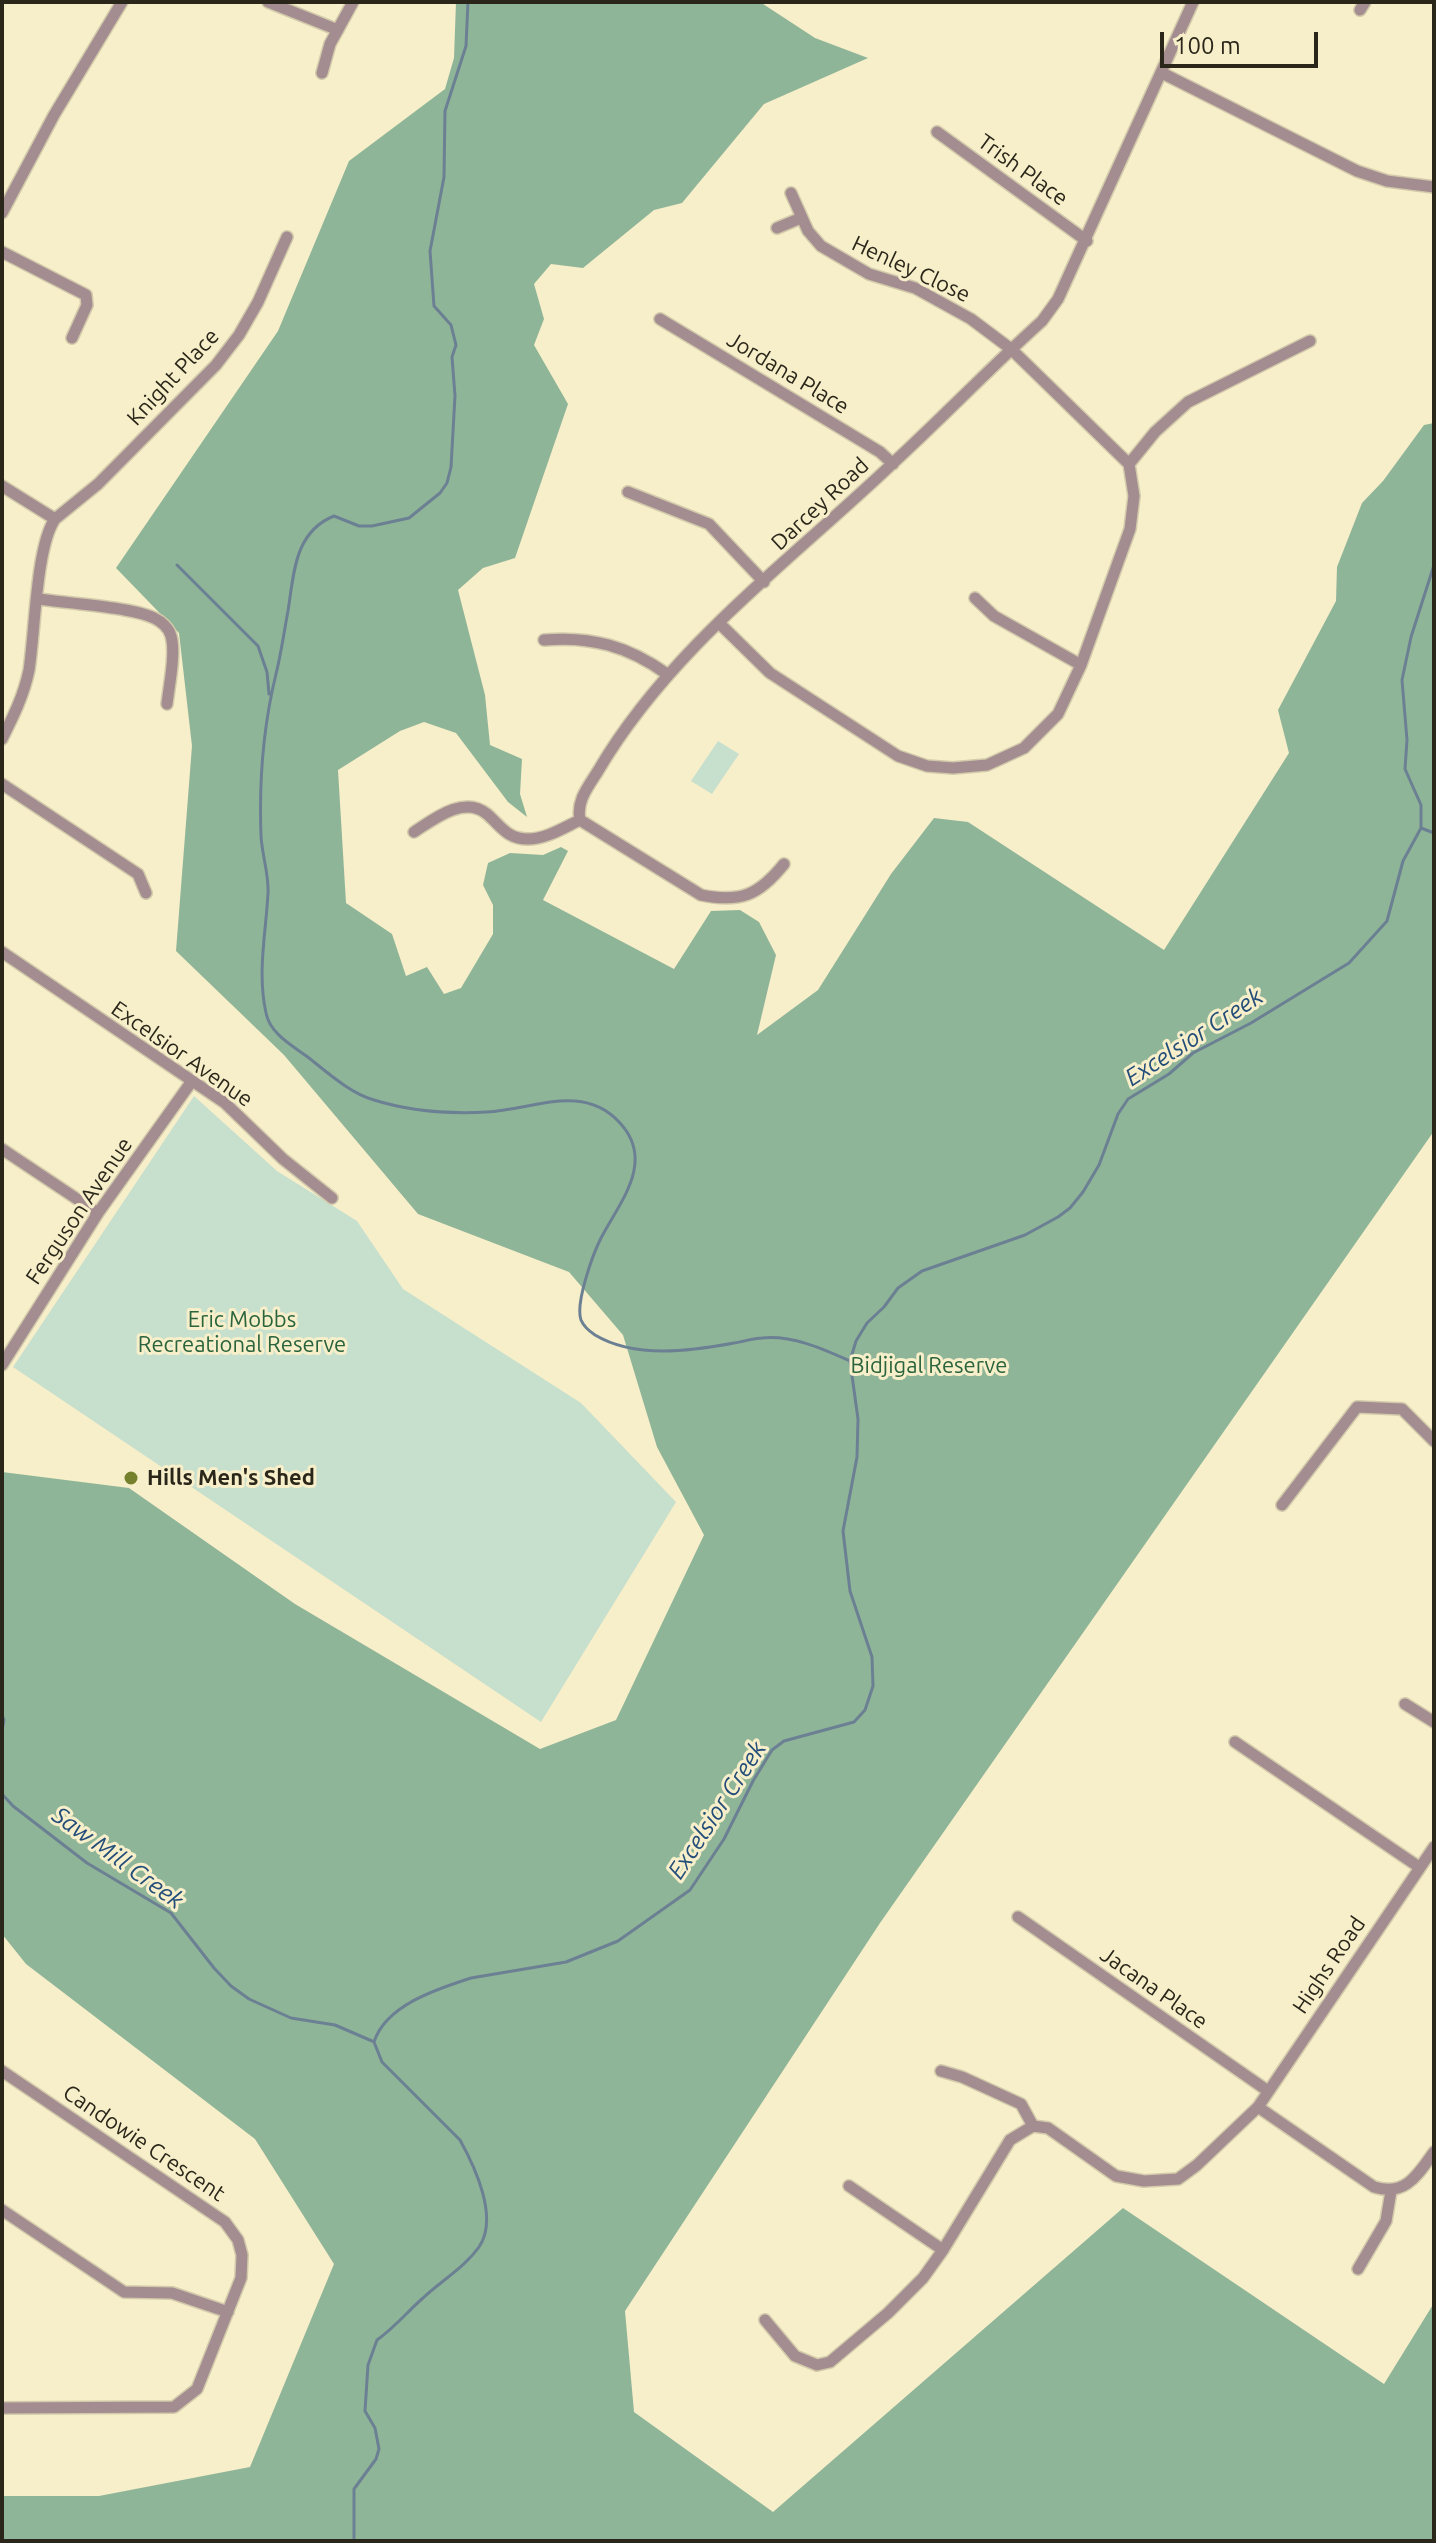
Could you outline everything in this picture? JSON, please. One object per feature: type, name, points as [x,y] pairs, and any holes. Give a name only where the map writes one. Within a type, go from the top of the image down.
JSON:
[{"type":"street","points":[[2,213],[54,115],[122,2]]},
{"type":"street","points":[[268,2],[338,30]]},
{"type":"street","points":[[322,73],[326,56],[353,2]]},
{"type":"street","name":"Darcey Road","points":[[580,820],[578,809],[581,799],[611,748],[667,674],[1042,321],[1058,299],[1087,241],[1193,2]]},
{"type":"street","points":[[1162,73],[1357,171],[1397,184],[1434,187]]},
{"type":"street","name":"Trish Place","points":[[937,132],[1087,241]]},
{"type":"street","name":"Henley Close","points":[[791,193],[812,237],[829,252],[869,274],[915,288],[971,319],[1011,349],[1129,464]]},
{"type":"street","points":[[777,228],[801,218]]},
{"type":"street","name":"Knight Place","points":[[55,519],[98,484],[216,365],[239,335],[258,302],[287,237]]},
{"type":"street","points":[[2,252],[86,295],[87,305],[72,338]]},
{"type":"street","name":"Jordana Place","points":[[660,319],[880,452],[893,464]]},
{"type":"street","points":[[719,623],[770,673],[898,756],[927,766],[953,768],[987,765],[1024,748],[1058,714],[1081,665],[1130,529],[1134,496],[1129,464],[1155,432],[1188,402],[1310,341]]},
{"type":"street","points":[[2,486],[55,519],[47,535],[24,691],[2,739]]},
{"type":"street","points":[[628,492],[709,524],[764,582]]},
{"type":"street","points":[[975,598],[994,616],[1081,665]]},
{"type":"street","points":[[38,599],[135,613],[153,617],[164,624],[171,634],[172,647],[167,704]]},
{"type":"street","points":[[544,640],[584,639],[602,643],[642,656],[667,674]]},
{"type":"street","points":[[2,784],[138,874],[146,893]]},
{"type":"street","points":[[414,832],[456,808],[472,808],[486,813],[509,835],[526,839],[544,837],[580,820],[701,895],[737,899],[750,895],[771,881],[784,864]]},
{"type":"street","name":"Excelsior Avenue","points":[[2,952],[225,1103],[283,1159],[332,1198]]},
{"type":"street","name":"Ferguson Avenue","points":[[2,1365],[98,1213],[192,1081]]},
{"type":"street","points":[[2,1149],[98,1213]]},
{"type":"street","points":[[1282,1505],[1357,1407],[1402,1409],[1434,1441]]},
{"type":"street","points":[[1405,1704],[1434,1722]]},
{"type":"street","points":[[1235,1742],[1419,1867]]},
{"type":"street","name":"Highs Road","points":[[1033,2126],[1048,2128],[1116,2176],[1144,2181],[1178,2179],[1258,2107],[1434,1847]]},
{"type":"street","name":"Jacana Place","points":[[1018,1917],[1268,2091]]},
{"type":"street","name":"Candowie Crescent","points":[[2,2071],[225,2222],[238,2240],[242,2255],[241,2278],[197,2389],[174,2407],[2,2408]]},
{"type":"street","points":[[765,2320],[795,2356],[817,2365],[830,2362],[888,2313],[923,2278],[1010,2140],[1033,2126],[1021,2104],[962,2077],[941,2071]]},
{"type":"street","points":[[1258,2107],[1374,2187],[1391,2191],[1403,2188],[1414,2180],[1434,2152]]},
{"type":"street","points":[[849,2186],[943,2250]]},
{"type":"street","points":[[1358,2269],[1386,2221],[1391,2191]]},
{"type":"street","points":[[2,2210],[124,2292],[172,2293],[228,2312]]},
{"type":"green space","name":"Bidjigal Reserve","points":[[456,2],[760,2],[815,38],[868,58],[764,104],[682,203],[654,210],[583,268],[551,264],[534,284],[544,319],[534,345],[568,404],[515,558],[483,568],[458,590],[485,695],[490,745],[522,759],[520,794],[527,817],[508,802],[456,733],[424,722],[400,731],[338,770],[346,903],[392,934],[406,976],[427,967],[444,994],[461,988],[493,934],[493,905],[483,885],[488,863],[510,853],[543,855],[561,847],[568,851],[543,900],[674,969],[711,911],[740,910],[759,922],[776,955],[757,1035],[818,990],[891,874],[934,818],[968,822],[1164,950],[1289,753],[1278,710],[1336,601],[1337,567],[1362,503],[1383,481],[1424,425],[1434,423],[1434,1131],[880,1923],[625,2311],[634,2412],[773,2512],[1123,2208],[1384,2384],[1434,2303],[1434,2541],[2,2541],[2,2496],[99,2496],[250,2467],[334,2264],[255,2139],[26,1964],[2,1934],[2,1472],[129,1488],[295,1604],[540,1749],[616,1720],[704,1535],[657,1447],[623,1335],[569,1272],[418,1214],[284,1055],[176,951],[192,746],[179,633],[116,568],[278,331],[349,161],[445,89],[454,58]]},
{"type":"green space","points":[[718,741],[739,754],[712,794],[691,781]]},
{"type":"green space","name":"Eric Mobbs Recreational Reserve","points":[[194,1096],[277,1171],[357,1221],[403,1289],[581,1403],[676,1502],[541,1722],[13,1367]]},
{"type":"waterway","points":[[468,2],[466,46],[445,111],[444,177],[430,251],[434,306],[451,325],[456,345],[452,357],[455,396],[451,467],[447,483],[440,493],[409,518],[359,526],[334,516],[311,532],[298,556],[263,755],[261,836],[268,886],[262,968],[266,1013],[272,1027],[283,1039],[348,1088],[374,1100],[415,1109],[459,1113],[574,1101],[606,1111],[620,1123],[635,1152],[635,1167],[624,1197],[598,1245],[580,1302],[581,1320],[595,1335],[628,1348],[663,1351],[759,1338],[785,1339],[808,1344],[850,1361]]},
{"type":"waterway","points":[[177,565],[258,646],[267,672],[269,694]]},
{"type":"waterway","points":[[1421,828],[1421,805],[1405,769],[1407,740],[1402,680],[1411,637],[1434,565]]},
{"type":"waterway","name":"Excelsior Creek","points":[[354,2541],[354,2489],[376,2459],[379,2449],[375,2428],[365,2411],[368,2365],[377,2340],[473,2255],[485,2235],[487,2222],[483,2193],[460,2140],[382,2062],[374,2042],[380,2029],[401,2008],[443,1987],[471,1978],[566,1962],[618,1941],[690,1890],[724,1839],[772,1750],[784,1741],[854,1722],[865,1710],[873,1686],[872,1657],[850,1591],[843,1531],[857,1457],[858,1419],[850,1361],[856,1341],[867,1323],[898,1288],[922,1271],[1025,1235],[1070,1208],[1099,1165],[1118,1114],[1128,1099],[1169,1074],[1193,1053],[1251,1023],[1349,963],[1387,921],[1403,861],[1421,828],[1434,833]]},
{"type":"waterway","name":"Saw Mill Creek","points":[[2,1715],[2,1731]]},
{"type":"waterway","name":"Saw Mill Creek","points":[[2,1794],[87,1863],[171,1913],[214,1968],[249,1999],[291,2018],[335,2025],[372,2041]]},
{"type":"place","name":"Hills Men's Shed","points":[[131,1478]]}]
